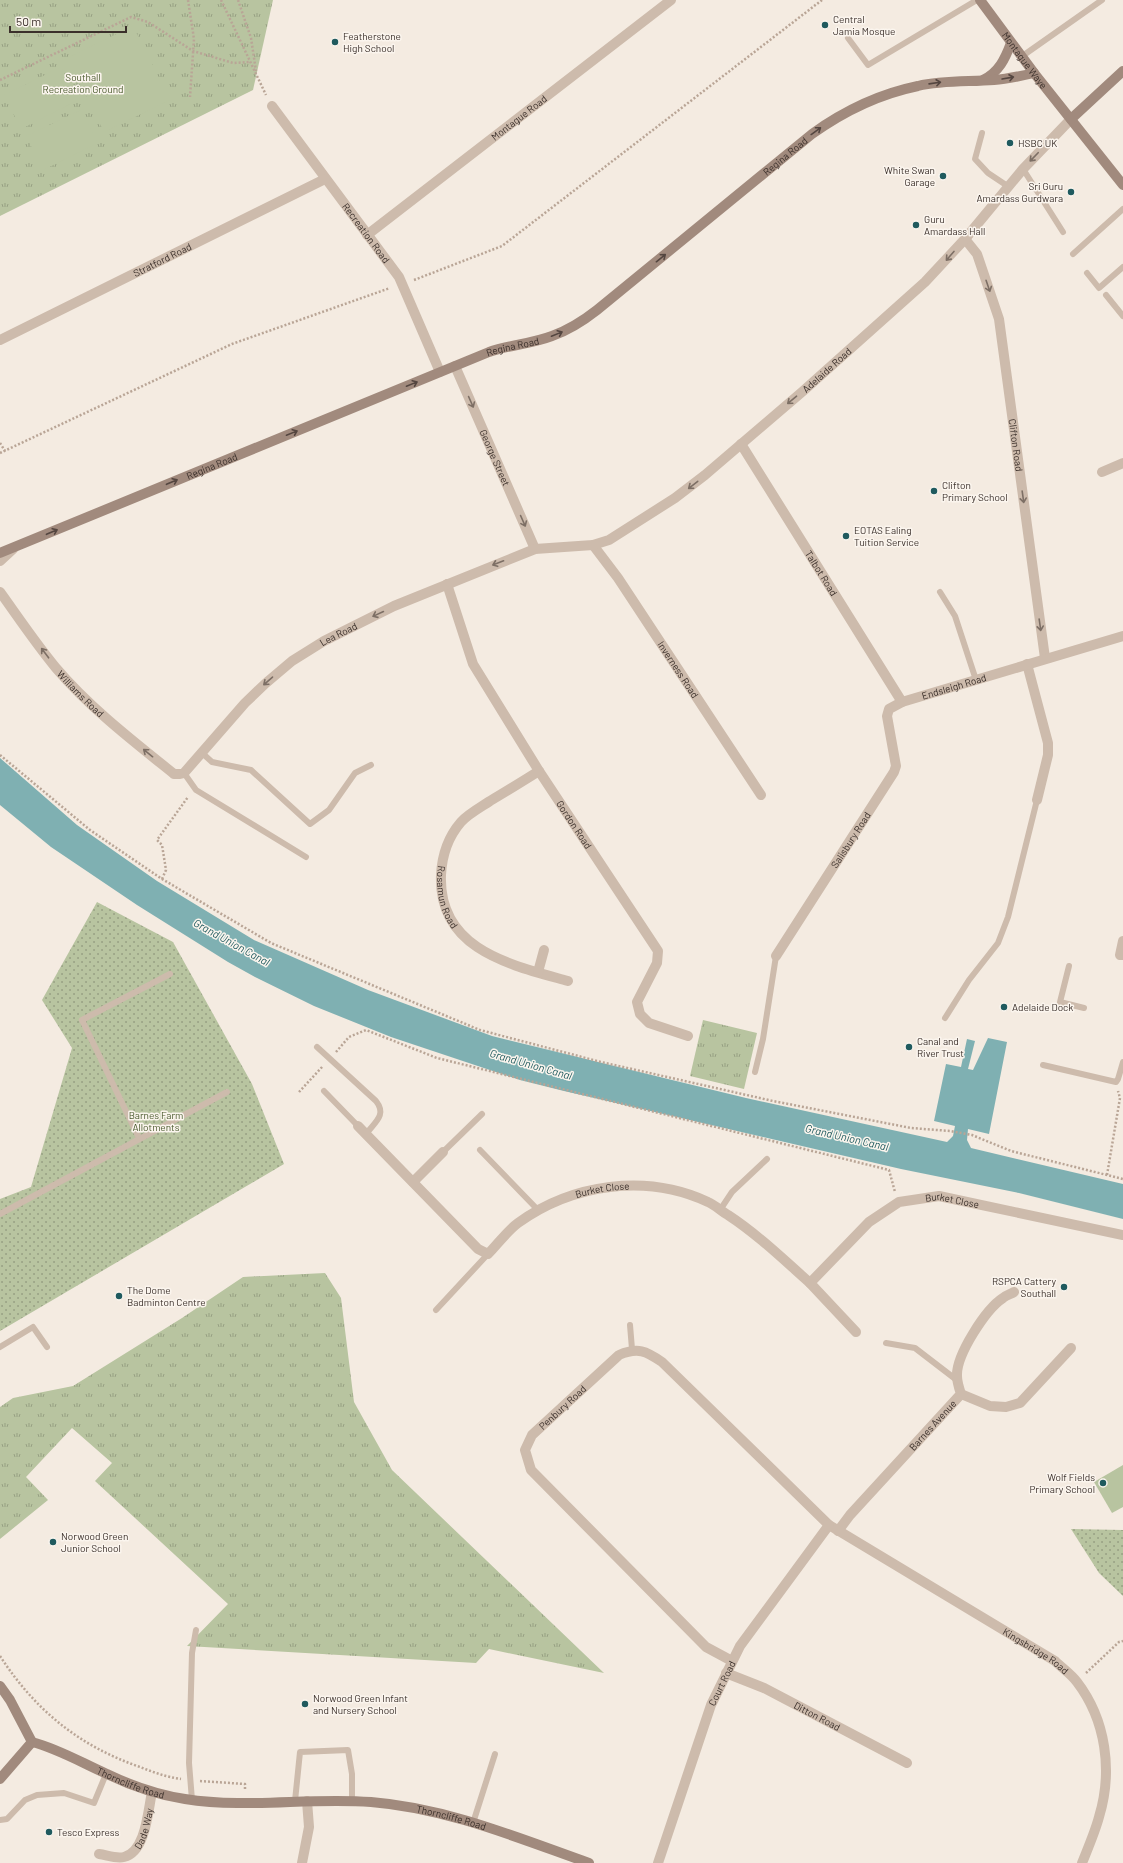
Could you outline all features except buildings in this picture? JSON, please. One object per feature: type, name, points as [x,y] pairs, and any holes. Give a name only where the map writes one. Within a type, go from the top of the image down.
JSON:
[{"type":"street","name":"Montague Road","points":[[367,235],[672,0]]},
{"type":"street","name":"Montague Waye","points":[[980,0],[1021,57],[1123,185]]},
{"type":"street","points":[[982,80],[992,75],[1001,65],[1011,43]]},
{"type":"street","points":[[1071,119],[1123,71]]},
{"type":"street","name":"Regina Road","points":[[0,554],[455,366],[504,347],[551,337],[584,321],[807,138],[833,119],[852,108],[886,94],[918,86],[995,80],[1034,73]]},
{"type":"street","name":"Recreation Road","points":[[272,106],[402,284],[440,372]]},
{"type":"street","name":"Adelaide Road","points":[[535,549],[593,545],[610,540],[675,498],[705,475],[902,304],[944,264],[1023,169],[1071,119]]},
{"type":"street","name":"Stratford Road","points":[[0,340],[325,179]]},
{"type":"street","name":"Clifton Road","points":[[965,239],[977,254],[999,319],[1045,658]]},
{"type":"street","name":"George Street","points":[[455,366],[535,549]]},
{"type":"street","name":"Talbot Road","points":[[741,444],[902,702]]},
{"type":"street","points":[[1102,472],[1123,463]]},
{"type":"street","name":"Inverness Road","points":[[593,545],[611,568],[761,795]]},
{"type":"street","points":[[0,561],[8,552],[16,547]]},
{"type":"street","name":"Lea Road","points":[[182,773],[245,704],[292,661],[356,625],[447,584],[535,549]]},
{"type":"street","name":"Gordon Road","points":[[447,584],[473,664],[539,771],[658,952],[657,963],[637,1002],[640,1014],[649,1023],[688,1036]]},
{"type":"street","name":"Williams Road","points":[[0,592],[56,668],[84,697],[174,774],[182,773]]},
{"type":"street","name":"Endsleigh Road","points":[[887,716],[889,709],[902,702],[1045,658],[1123,636]]},
{"type":"street","points":[[1027,664],[1048,742],[1048,755],[1037,800]]},
{"type":"street","name":"Salisbury Road","points":[[776,956],[894,772],[896,766],[887,716]]},
{"type":"street","name":"Rosamun Road","points":[[539,771],[480,808],[461,822],[448,840],[441,863],[440,889],[446,911],[458,929],[473,944],[492,957],[568,981]]},
{"type":"street","points":[[1121,955],[1123,941]]},
{"type":"street","points":[[538,972],[544,950]]},
{"type":"street","points":[[358,1126],[478,1249],[488,1254]]},
{"type":"street","points":[[413,1182],[443,1152]]},
{"type":"street","name":"Burket Close","points":[[488,1254],[517,1224],[550,1203],[587,1190],[629,1185],[667,1187],[708,1202],[748,1228],[810,1283],[856,1332]]},
{"type":"street","name":"Burket Close","points":[[810,1283],[869,1222],[898,1202],[939,1196],[1123,1235]]},
{"type":"street","name":"Barnes Avenue","points":[[838,1531],[850,1515],[961,1394],[957,1374],[962,1352],[975,1330],[989,1312],[1003,1298],[1014,1292]]},
{"type":"street","points":[[961,1394],[990,1406],[1006,1407],[1020,1403],[1071,1348]]},
{"type":"street","points":[[632,1349],[649,1353],[662,1362],[829,1525]]},
{"type":"street","name":"Penbury Road","points":[[632,1349],[619,1355],[532,1435],[525,1450],[531,1470],[706,1647],[732,1662]]},
{"type":"street","name":"Kingsbridge Road","points":[[829,1525],[1055,1661],[1076,1681],[1092,1703],[1100,1728],[1106,1757],[1106,1785],[1100,1816],[1082,1863]]},
{"type":"street","name":"Court Road","points":[[658,1863],[711,1705],[726,1673],[740,1646],[829,1525]]},
{"type":"street","name":"Ditton Road","points":[[726,1673],[764,1688],[907,1763]]},
{"type":"street","points":[[0,1686],[10,1700],[32,1742],[0,1779]]},
{"type":"street","name":"Thorncliffe Road","points":[[32,1742],[61,1751],[106,1774],[152,1792],[221,1804],[308,1801],[374,1802],[429,1811],[473,1823],[589,1863]]},
{"type":"street","name":"Dade Way","points":[[99,1854],[124,1857],[137,1848],[142,1838],[152,1792]]},
{"type":"street","points":[[302,1863],[309,1827],[308,1801]]},
{"type":"lane","points":[[848,38],[868,65],[977,0]]},
{"type":"lane","points":[[1021,57],[1102,0]]},
{"type":"lane","points":[[982,133],[975,159],[988,173],[1009,187]]},
{"type":"lane","points":[[1023,169],[1063,232]]},
{"type":"lane","points":[[1073,254],[1123,209]]},
{"type":"lane","points":[[1087,273],[1099,288],[1123,267]]},
{"type":"lane","points":[[1106,295],[1123,316]]},
{"type":"lane","points":[[940,592],[954,616],[976,680]]},
{"type":"lane","points":[[201,752],[212,762],[251,770],[310,824],[329,810],[355,773],[371,765]]},
{"type":"lane","points":[[182,773],[196,790],[306,857]]},
{"type":"lane","points":[[945,1018],[968,980],[998,943],[1008,917],[1037,800]]},
{"type":"lane","points":[[755,1072],[763,1039],[776,956]]},
{"type":"lane","points":[[1069,966],[1060,1002],[1084,1008]]},
{"type":"lane","points":[[139,1138],[82,1020],[170,974]]},
{"type":"lane","points":[[317,1047],[381,1107],[379,1117],[366,1134]]},
{"type":"lane","points":[[1043,1065],[1116,1082],[1123,1062]]},
{"type":"lane","points":[[324,1091],[358,1126]]},
{"type":"lane","points":[[0,1214],[227,1092]]},
{"type":"lane","points":[[443,1152],[482,1114]]},
{"type":"lane","points":[[480,1150],[538,1210]]},
{"type":"lane","points":[[720,1210],[732,1192],[767,1159]]},
{"type":"lane","points":[[436,1310],[488,1254]]},
{"type":"lane","points":[[630,1325],[632,1349]]},
{"type":"lane","points":[[0,1347],[33,1326],[47,1347]]},
{"type":"lane","points":[[886,1343],[915,1348],[958,1381]]},
{"type":"lane","points":[[192,1800],[190,1780],[192,1652],[196,1630]]},
{"type":"lane","points":[[295,1802],[300,1752],[348,1750],[352,1774],[352,1801]]},
{"type":"lane","points":[[473,1823],[496,1754]]},
{"type":"lane","points":[[0,1820],[7,1819],[25,1800],[37,1795],[64,1793],[94,1803],[106,1774]]},
{"type":"path","points":[[188,0],[194,39],[190,97]]},
{"type":"path","points":[[221,0],[272,106]]},
{"type":"path","points":[[238,0],[251,38],[257,75]]},
{"type":"path","points":[[0,453],[232,344],[402,284],[502,246],[822,0]]},
{"type":"path","points":[[0,80],[131,17],[148,22],[193,51],[233,63],[250,62]]},
{"type":"path","points":[[0,443],[5,451]]},
{"type":"path","points":[[0,755],[90,830],[162,879],[271,943],[480,1030],[601,1062],[773,1101],[911,1128],[950,1131],[972,1135],[1011,1151],[1123,1179]]},
{"type":"path","points":[[162,879],[166,870],[162,845],[157,840],[189,795]]},
{"type":"path","points":[[299,1092],[349,1037],[366,1030],[437,1058],[889,1170],[898,1202]]},
{"type":"path","points":[[1107,1175],[1120,1098],[1116,1082]]},
{"type":"path","points":[[1082,1677],[1120,1642],[1123,1641]]},
{"type":"path","name":"Thorncliffe Road","points":[[0,1656],[37,1703],[53,1719],[88,1744],[118,1760],[169,1778],[245,1784],[245,1790]]},
{"type":"green space","name":"Southall Recreation Ground","points":[[0,0],[273,0],[253,90],[0,216]]},
{"type":"green space","points":[[133,26],[170,100],[104,132],[67,58]]},
{"type":"green space","points":[[61,67],[78,100],[21,129],[4,95]]},
{"type":"green space","points":[[81,110],[98,143],[43,170],[26,136]]},
{"type":"green space","name":"Barnes Farm Allotments","points":[[97,902],[173,942],[252,1084],[284,1164],[0,1331],[0,1199],[31,1187],[72,1048],[42,1000]]},
{"type":"green space","points":[[703,1020],[757,1033],[744,1089],[690,1076]]},
{"type":"green space","points":[[325,1273],[341,1298],[354,1402],[392,1470],[604,1673],[489,1649],[476,1663],[187,1646],[228,1604],[95,1481],[112,1463],[72,1428],[26,1477],[48,1500],[0,1539],[0,1407],[13,1398],[73,1386],[182,1318],[243,1277]]},
{"type":"green space","points":[[1123,1465],[1123,1507],[1112,1513],[1094,1482]]},
{"type":"green space","points":[[1071,1529],[1123,1530],[1123,1596],[1099,1573]]},
{"type":"water","name":"Grand Union Canal","points":[[0,758],[77,825],[157,881],[254,940],[368,990],[492,1036],[746,1098],[947,1142],[953,1136],[955,1126],[934,1121],[946,1064],[961,1067],[967,1039],[975,1041],[968,1069],[973,1070],[988,1038],[1007,1042],[989,1134],[968,1129],[967,1140],[971,1148],[1123,1184],[1123,1219],[1019,1193],[901,1169],[520,1080],[391,1037],[314,1006],[228,962],[137,905],[51,847],[0,805]]},
{"type":"place","name":"Central Jamia Mosque","points":[[825,25]]},
{"type":"place","name":"Featherstone High School","points":[[335,42]]},
{"type":"place","name":"HSBC UK","points":[[1010,143]]},
{"type":"place","name":"White Swan Garage","points":[[943,176]]},
{"type":"place","name":"Sri Guru Amardass Gurdwara","points":[[1071,192]]},
{"type":"place","name":"Guru Amardass Hall","points":[[916,225]]},
{"type":"place","name":"Clifton Primary School","points":[[934,491]]},
{"type":"place","name":"EOTAS Ealing Tuition Service","points":[[846,536]]},
{"type":"place","name":"Adelaide Dock","points":[[1004,1007]]},
{"type":"place","name":"Canal and River Trust","points":[[909,1047]]},
{"type":"place","name":"RSPCA Cattery Southall","points":[[1064,1287]]},
{"type":"place","name":"The Dome Badminton Centre","points":[[119,1296]]},
{"type":"place","name":"Wolf Fields Primary School","points":[[1103,1483]]},
{"type":"place","name":"Norwood Green Junior School","points":[[53,1542]]},
{"type":"place","name":"Norwood Green Infant and Nursery School","points":[[305,1704]]},
{"type":"place","name":"Tesco Express","points":[[49,1832]]}]
